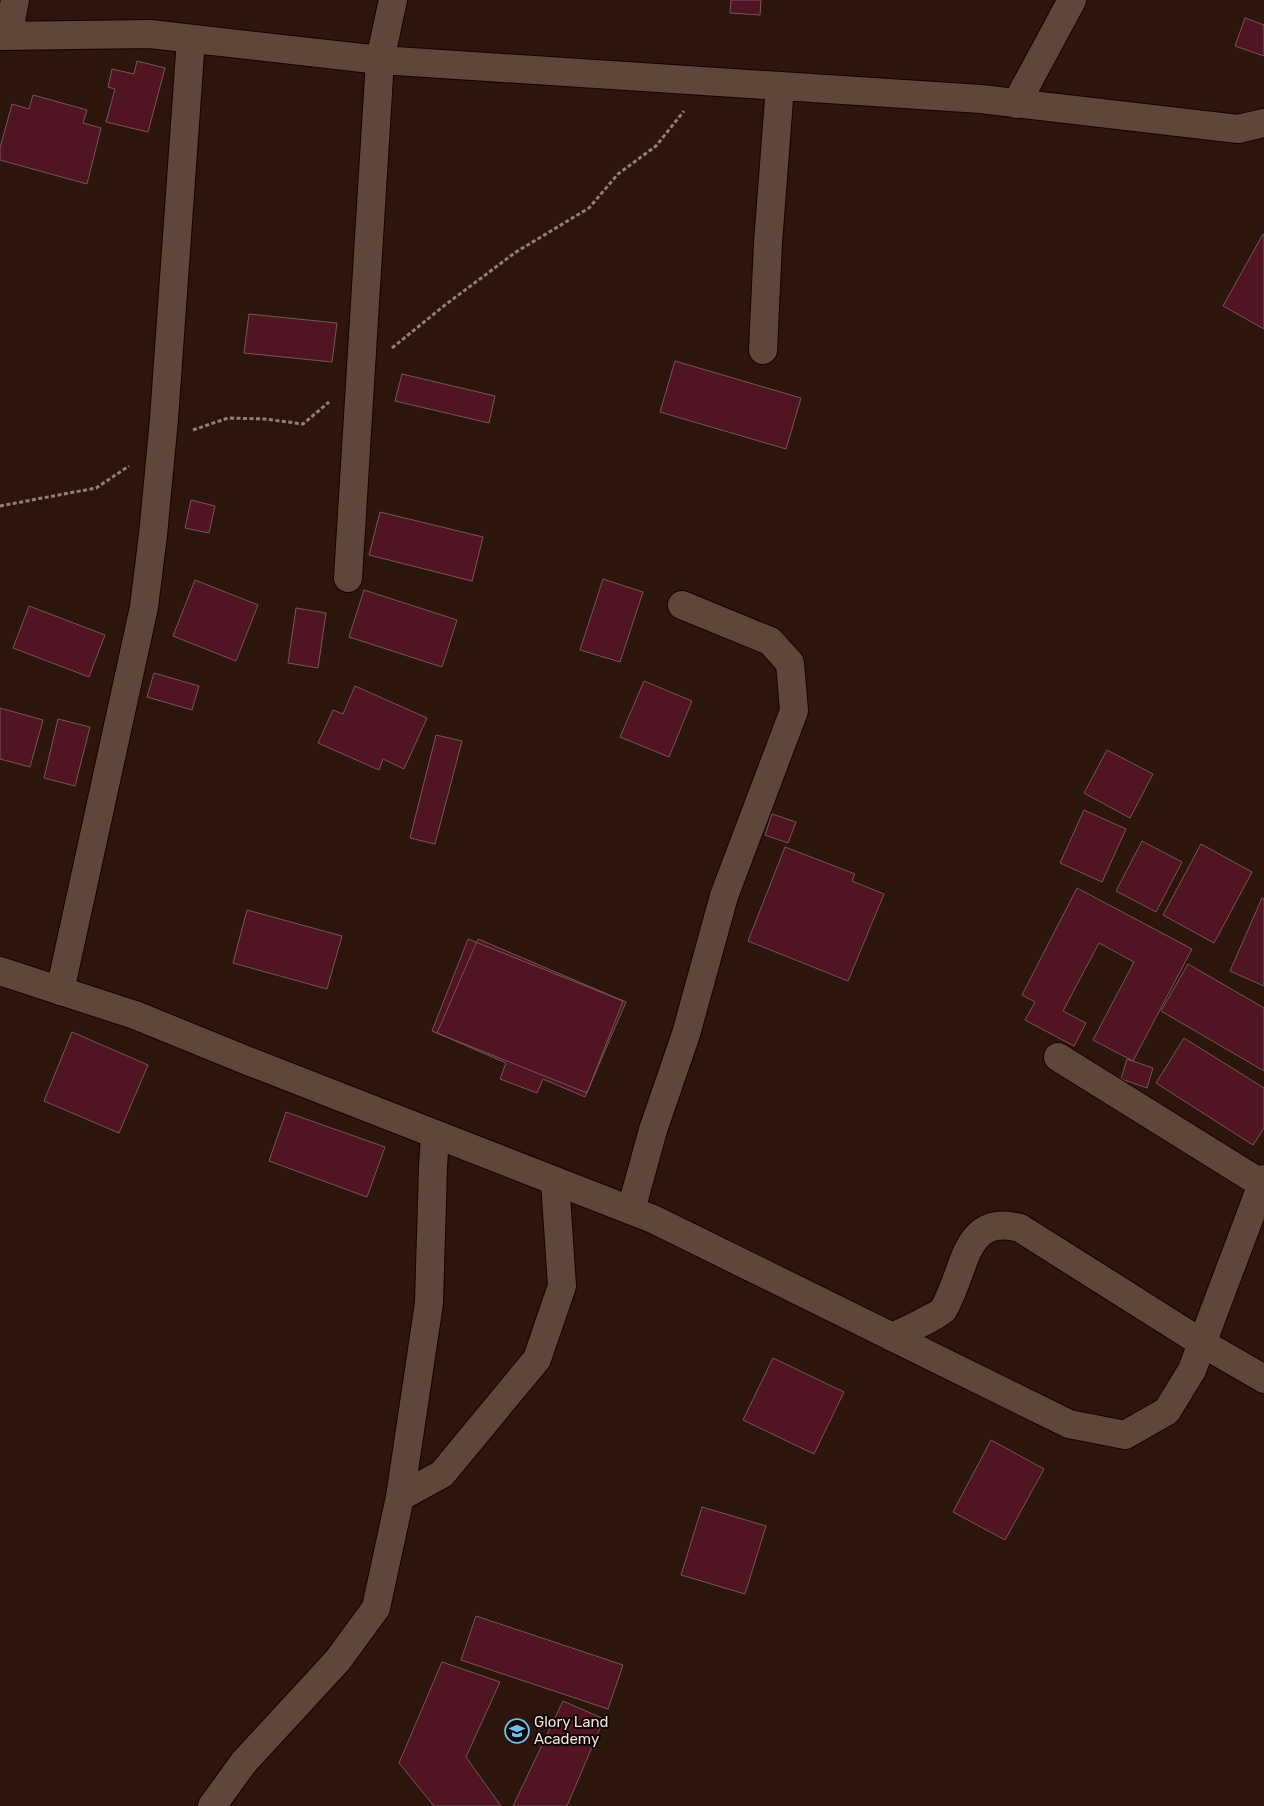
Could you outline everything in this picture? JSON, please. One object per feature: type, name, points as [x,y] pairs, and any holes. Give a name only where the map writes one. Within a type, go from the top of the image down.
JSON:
[{"type":"street","points":[[15,0],[4,36],[150,34],[380,60],[981,99],[1238,129],[1264,123]]},
{"type":"street","points":[[348,578],[380,60],[392,0]]},
{"type":"street","points":[[1016,104],[1072,0]]},
{"type":"street","points":[[60,991],[144,607],[164,420],[191,39]]},
{"type":"street","points":[[763,350],[768,243],[780,86]]},
{"type":"street","points":[[631,1210],[653,1130],[686,1034],[724,896],[794,711],[790,663],[770,641],[682,605]]},
{"type":"street","points":[[0,972],[135,1015],[653,1219],[1068,1424],[1124,1435],[1167,1410],[1192,1370],[1263,1182],[1058,1057]]},
{"type":"street","points":[[212,1806],[244,1762],[338,1660],[376,1608],[400,1496],[429,1303],[435,1134]]},
{"type":"street","points":[[400,1496],[442,1474],[537,1359],[562,1286],[556,1181]]},
{"type":"street","points":[[892,1337],[943,1311],[955,1285],[968,1248],[981,1231],[1006,1224],[1020,1228],[1202,1343],[1264,1379]]},
{"type":"building","points":[[731,0],[761,0],[760,15],[730,13]]},
{"type":"building","points":[[1245,18],[1264,25],[1264,56],[1235,46]]},
{"type":"building","points":[[137,61],[165,68],[148,132],[106,122],[115,89],[108,87],[112,69],[134,74]]},
{"type":"building","points":[[33,95],[87,110],[83,123],[101,128],[87,184],[0,160],[0,148],[12,104],[29,109]]},
{"type":"building","points":[[1264,235],[1264,329],[1223,306]]},
{"type":"building","points":[[249,314],[337,323],[332,362],[244,353]]},
{"type":"building","points":[[675,361],[801,398],[786,449],[660,412]]},
{"type":"building","points":[[402,374],[495,396],[489,423],[395,401]]},
{"type":"building","points":[[191,500],[215,506],[209,533],[185,528]]},
{"type":"building","points":[[380,512],[483,537],[472,581],[369,555]]},
{"type":"building","points":[[603,579],[643,592],[620,662],[580,650]]},
{"type":"building","points":[[195,580],[258,605],[236,661],[173,636]]},
{"type":"building","points":[[364,590],[457,620],[442,667],[349,637]]},
{"type":"building","points":[[29,606],[105,635],[89,677],[13,648]]},
{"type":"building","points":[[296,608],[326,613],[318,668],[288,663]]},
{"type":"building","points":[[154,673],[199,686],[192,710],[147,697]]},
{"type":"building","points":[[644,681],[692,701],[669,757],[620,737]]},
{"type":"building","points":[[355,686],[427,718],[404,769],[383,759],[379,770],[318,743],[333,710],[343,714]]},
{"type":"building","points":[[0,708],[43,720],[30,767],[0,759]]},
{"type":"building","points":[[58,719],[90,727],[75,786],[44,778]]},
{"type":"building","points":[[436,735],[462,741],[435,844],[410,838]]},
{"type":"building","points":[[1107,750],[1153,774],[1130,818],[1084,793]]},
{"type":"building","points":[[1084,810],[1126,829],[1102,882],[1060,863]]},
{"type":"building","points":[[772,814],[796,822],[788,843],[765,835]]},
{"type":"building","points":[[1142,841],[1182,862],[1156,912],[1116,891]]},
{"type":"building","points":[[1201,844],[1252,872],[1214,943],[1163,915]]},
{"type":"building","points":[[785,847],[855,874],[852,881],[884,894],[848,981],[748,941]]},
{"type":"building","points":[[1077,888],[1192,949],[1133,1061],[1093,1040],[1134,962],[1099,943],[1063,1011],[1086,1023],[1074,1046],[1025,1020],[1035,1002],[1022,995]]},
{"type":"building","points":[[1262,898],[1264,899],[1264,986],[1230,971]]},
{"type":"building","points":[[247,910],[342,936],[327,989],[233,963]]},
{"type":"building","points":[[468,939],[623,1001],[587,1093],[432,1031]]},
{"type":"building","points":[[478,939],[626,1002],[585,1097],[543,1079],[537,1093],[500,1079],[506,1063],[437,1033]]},
{"type":"building","points":[[1188,964],[1264,1008],[1264,1071],[1161,1011]]},
{"type":"building","points":[[72,1032],[148,1065],[119,1133],[44,1101]]},
{"type":"building","points":[[1184,1038],[1264,1088],[1264,1128],[1253,1145],[1156,1083]]},
{"type":"building","points":[[1127,1059],[1153,1068],[1147,1088],[1121,1079]]},
{"type":"building","points":[[286,1112],[385,1147],[367,1197],[269,1161]]},
{"type":"building","points":[[773,1358],[844,1392],[814,1454],[743,1420]]},
{"type":"building","points":[[991,1440],[1044,1469],[1005,1540],[953,1512]]},
{"type":"building","points":[[702,1507],[766,1526],[745,1594],[681,1575]]},
{"type":"building","points":[[476,1616],[623,1665],[608,1709],[461,1660]]},
{"type":"building","points":[[442,1662],[500,1682],[466,1757],[501,1806],[434,1806],[399,1763]]},
{"type":"building","points":[[563,1701],[604,1719],[567,1806],[513,1806]]},
{"type":"place","name":"Glory Land Academy","points":[[517,1731]]}]
